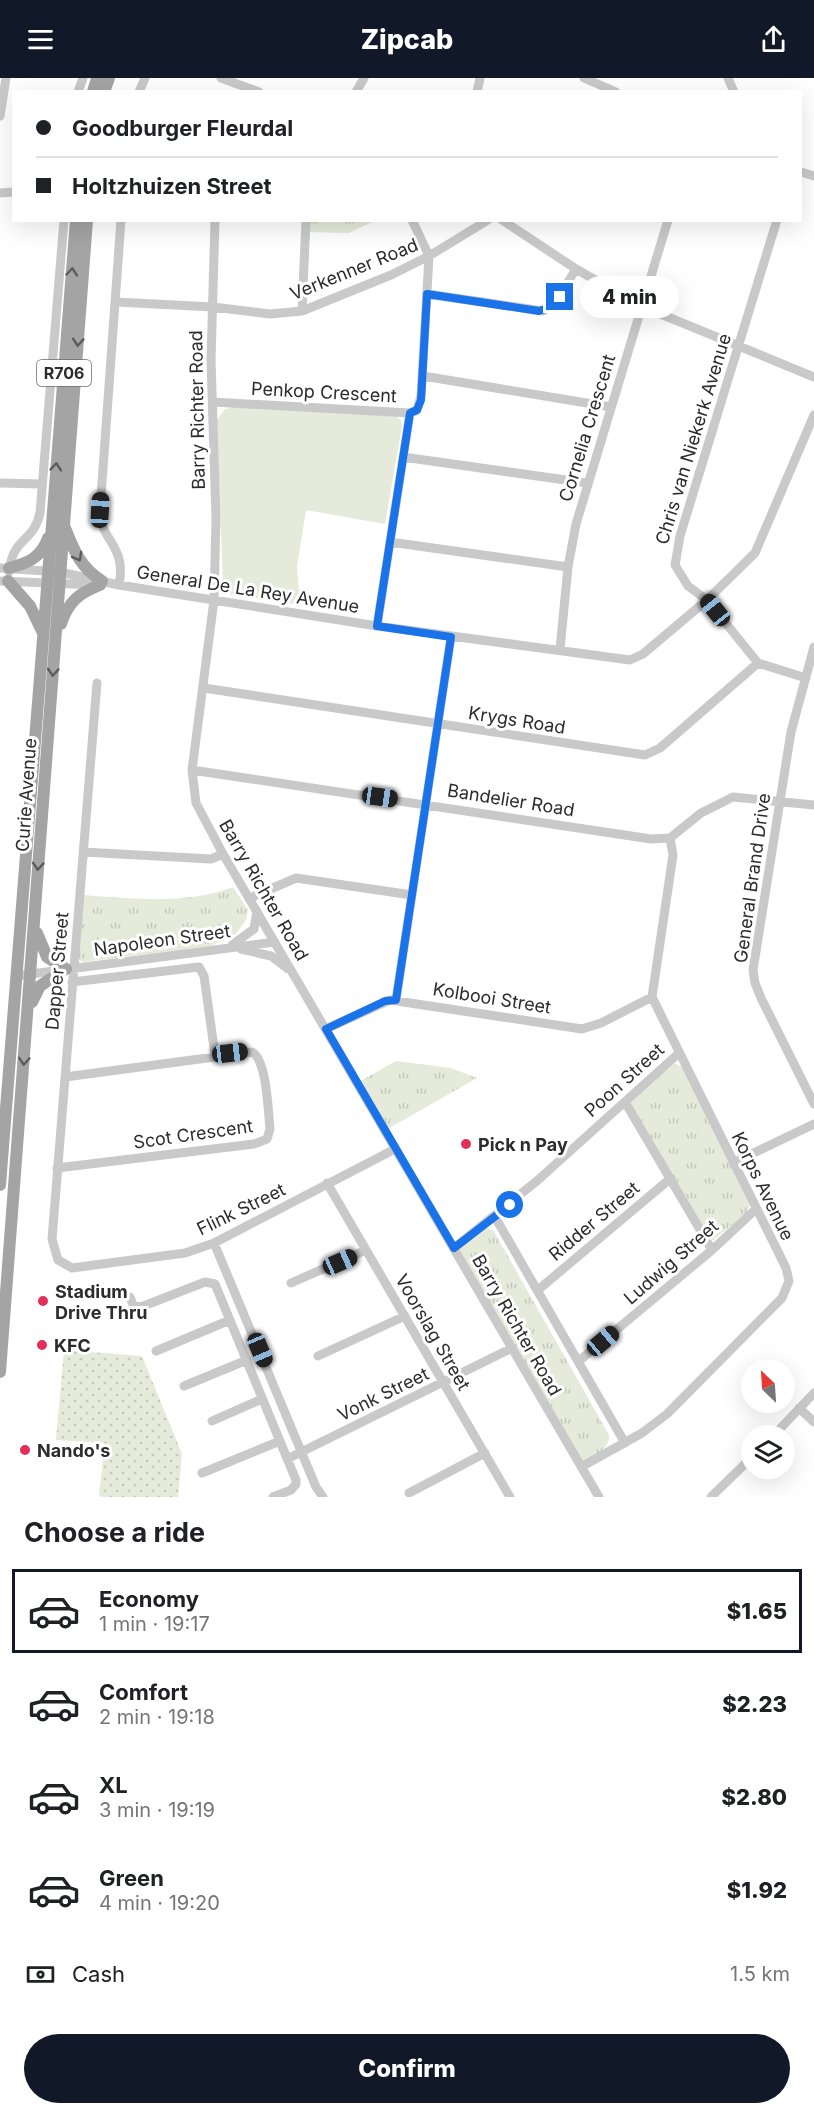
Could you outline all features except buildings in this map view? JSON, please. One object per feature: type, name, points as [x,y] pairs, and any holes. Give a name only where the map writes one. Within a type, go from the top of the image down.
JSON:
[{"type":"main road","name":"Curie Avenue","points":[[58,525],[76,222]]},
{"type":"main road","name":"Curie Avenue","points":[[0,1372],[35,905],[54,571],[87,222]]},
{"type":"main road","points":[[58,525],[77,558],[101,583],[76,596],[49,639],[30,606],[4,574],[32,561],[40,554],[58,525]]},
{"type":"main road","name":"Curie Avenue","points":[[0,1185],[16,976],[49,639]]},
{"type":"main road","points":[[35,905],[40,947],[51,961],[68,969]]},
{"type":"main road","points":[[25,1038],[38,989],[68,969]]},
{"type":"street","points":[[0,116],[1,94],[6,78]]},
{"type":"street","points":[[221,78],[252,90],[253,78]]},
{"type":"street","points":[[584,78],[611,90]]},
{"type":"street","points":[[4,574],[17,545],[37,527],[64,222]]},
{"type":"street","points":[[119,585],[122,564],[100,518],[121,222]]},
{"type":"street","name":"Barry Richter Road","points":[[215,222],[211,360],[216,519],[214,600],[192,770],[196,803],[223,854],[454,1248],[510,1349],[599,1497]]},
{"type":"street","points":[[302,311],[306,222]]},
{"type":"street","name":"Penkop Crescent","points":[[213,402],[410,413],[420,405],[429,256],[413,222]]},
{"type":"street","name":"Verkenner Road","points":[[116,302],[213,307],[270,314],[302,311],[391,275],[429,256],[485,222]]},
{"type":"street","points":[[505,222],[576,269],[641,306],[814,377]]},
{"type":"street","name":"Cornelia Crescent","points":[[560,649],[568,567],[576,524],[667,222]]},
{"type":"street","name":"Chris van Niekerk Avenue","points":[[758,663],[707,600],[688,586],[680,576],[675,559],[776,222]]},
{"type":"street","points":[[427,294],[543,311],[555,303],[576,269]]},
{"type":"street","points":[[423,376],[611,406]]},
{"type":"street","points":[[377,626],[410,413]]},
{"type":"street","name":"General De La Rey Avenue","points":[[4,574],[54,571],[101,583],[377,626],[560,649],[625,660],[635,659],[707,600],[757,550],[814,415]]},
{"type":"street","points":[[403,457],[587,483]]},
{"type":"street","points":[[0,483],[41,484]]},
{"type":"street","points":[[390,542],[568,567]]},
{"type":"street","name":"General De La Rey Avenue","points":[[4,574],[53,585],[101,583]]},
{"type":"street","points":[[396,1000],[451,637]]},
{"type":"street","name":"General Brand Drive","points":[[814,647],[791,732],[753,970],[755,983],[814,1104]]},
{"type":"street","points":[[758,663],[806,678]]},
{"type":"street","name":"Krygs Road","points":[[204,688],[438,725],[648,754],[666,744],[758,663]]},
{"type":"street","name":"Dapper Street","points":[[58,1260],[52,1239],[72,982],[68,969],[83,852],[97,683]]},
{"type":"street","name":"Bandelier Road","points":[[192,770],[426,803],[632,837],[670,838]]},
{"type":"street","points":[[652,997],[673,855],[670,838],[693,819],[729,797],[814,805]]},
{"type":"street","points":[[83,852],[210,859],[223,854]]},
{"type":"street","points":[[250,898],[284,881],[303,878],[412,895]]},
{"type":"street","points":[[215,950],[231,945],[250,933],[256,924],[257,911]]},
{"type":"street","name":"Napoleon Street","points":[[16,976],[275,942]]},
{"type":"street","points":[[228,948],[262,953],[278,960],[292,972]]},
{"type":"street","name":"Napoleon Street","points":[[72,982],[197,966],[204,976],[215,1055]]},
{"type":"street","name":"Kolbooi Street","points":[[326,1029],[385,1001],[396,1000],[582,1029],[601,1023],[652,997]]},
{"type":"street","name":"Korps Avenue","points":[[582,1467],[625,1443],[667,1414],[782,1298],[788,1287],[788,1275],[652,997]]},
{"type":"street","name":"Scot Crescent","points":[[57,1168],[254,1144],[267,1139],[270,1129],[260,1058],[252,1052],[215,1055],[64,1077]]},
{"type":"street","name":"Poon Street","points":[[454,1248],[495,1217],[679,1053]]},
{"type":"street","points":[[625,1102],[712,1250]]},
{"type":"street","points":[[733,1163],[814,1124]]},
{"type":"street","name":"Flink Street","points":[[58,1260],[72,1268],[185,1253],[214,1243],[395,1149]]},
{"type":"street","name":"Ridder Street","points":[[538,1290],[671,1178]]},
{"type":"street","name":"Voorslag Street","points":[[327,1183],[510,1497]]},
{"type":"street","name":"Ludwig Street","points":[[579,1361],[712,1250],[755,1210]]},
{"type":"street","points":[[495,1217],[625,1443]]},
{"type":"street","points":[[214,1243],[316,1487],[323,1497]]},
{"type":"street","points":[[291,1282],[366,1250]]},
{"type":"street","points":[[130,1297],[133,1305],[141,1307],[211,1281],[215,1284],[296,1484],[291,1490],[273,1497]]},
{"type":"street","points":[[318,1356],[405,1316]]},
{"type":"street","points":[[156,1351],[230,1320]]},
{"type":"street","name":"Vonk Street","points":[[287,1459],[510,1349]]},
{"type":"street","points":[[184,1386],[247,1360]]},
{"type":"street","points":[[783,1425],[814,1393]]},
{"type":"street","points":[[212,1421],[262,1399]]},
{"type":"street","points":[[799,1408],[814,1422]]},
{"type":"street","points":[[202,1473],[280,1442]]},
{"type":"street","points":[[409,1493],[485,1453]]},
{"type":"street","points":[[711,1497],[741,1468]]},
{"type":"green space","points":[[310,222],[372,222],[349,233],[309,232]]},
{"type":"green space","points":[[234,407],[395,416],[401,420],[402,426],[385,524],[306,510],[297,566],[300,605],[228,594],[223,586],[217,420],[225,409]]},
{"type":"green space","points":[[233,887],[248,910],[246,920],[236,934],[211,946],[82,962],[77,957],[83,895],[140,899],[178,898],[215,893]]},
{"type":"green space","points":[[396,1061],[451,1068],[477,1078],[386,1130],[359,1082]]},
{"type":"green space","points":[[675,1063],[683,1068],[750,1204],[747,1213],[713,1240],[707,1238],[630,1105],[631,1100]]},
{"type":"green space","points":[[485,1227],[493,1230],[609,1435],[604,1448],[583,1461],[459,1251]]},
{"type":"green space","points":[[64,1350],[142,1356],[182,1454],[178,1497],[102,1497],[99,1495],[105,1443],[56,1440]]},
{"type":"place","name":"Pick n Pay","points":[[466,1144]]},
{"type":"place","name":"Stadium Drive Thru","points":[[43,1301]]},
{"type":"place","name":"KFC","points":[[42,1345]]},
{"type":"place","name":"Nando's","points":[[25,1450]]},
{"type":"route","points":[[510,1205],[454,1248],[326,1029],[385,1001],[396,1000],[451,637],[377,626],[410,413],[417,410],[421,400],[427,294],[539,311],[551,307],[560,297]]}]
